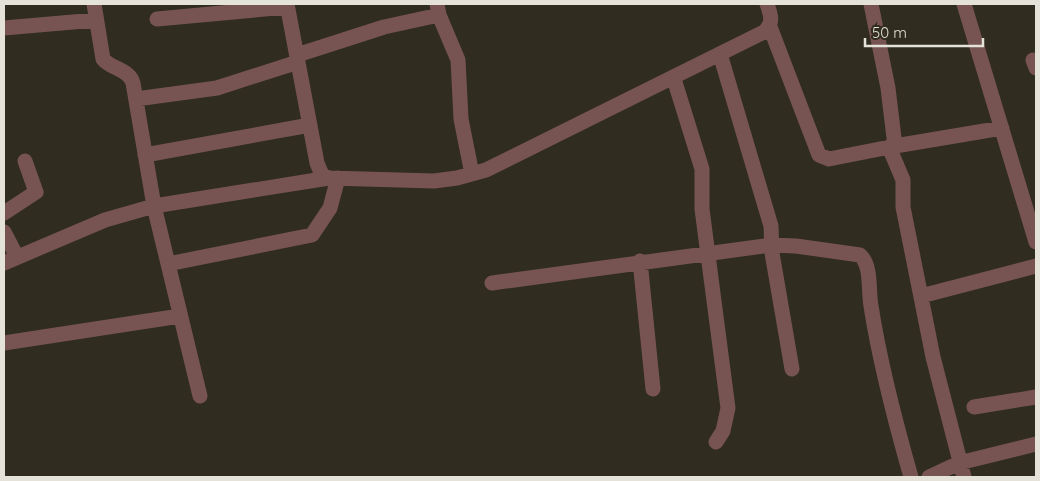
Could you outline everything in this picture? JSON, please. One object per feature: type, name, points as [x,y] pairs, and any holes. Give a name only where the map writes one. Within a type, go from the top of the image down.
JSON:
[{"type":"street","points":[[94,4],[103,58],[106,63],[128,74],[132,79],[154,206],[200,396]]},
{"type":"street","points":[[767,4],[771,17],[770,27],[819,155],[829,159],[892,146],[1002,128]]},
{"type":"street","points":[[871,4],[888,88],[892,146],[903,180],[903,207],[920,296],[932,356],[962,470]]},
{"type":"street","points":[[964,4],[1036,242]]},
{"type":"street","points":[[157,19],[287,5],[317,163],[322,175],[333,178]]},
{"type":"street","points":[[136,99],[217,88],[438,9],[458,60],[460,119],[472,174]]},
{"type":"street","points":[[4,28],[96,20]]},
{"type":"street","points":[[4,232],[10,260],[105,220],[154,206],[333,178],[434,181],[472,174],[508,162],[674,79],[764,32],[770,27]]},
{"type":"street","points":[[720,54],[771,226],[771,245],[792,369]]},
{"type":"street","points":[[674,79],[702,169],[702,210],[728,408],[724,431],[716,442]]},
{"type":"street","points":[[145,155],[310,125]]},
{"type":"street","points":[[4,213],[36,192],[25,161]]},
{"type":"street","points":[[168,264],[312,235],[330,208],[333,178]]},
{"type":"street","points":[[492,283],[640,261],[771,245],[860,255],[865,260],[871,306],[884,376],[911,477]]},
{"type":"street","points":[[640,261],[653,389]]},
{"type":"street","points":[[920,296],[1036,266]]},
{"type":"street","points":[[4,343],[180,316]]},
{"type":"street","points":[[974,407],[1036,397]]},
{"type":"street","points":[[929,477],[962,470],[1036,444]]}]
